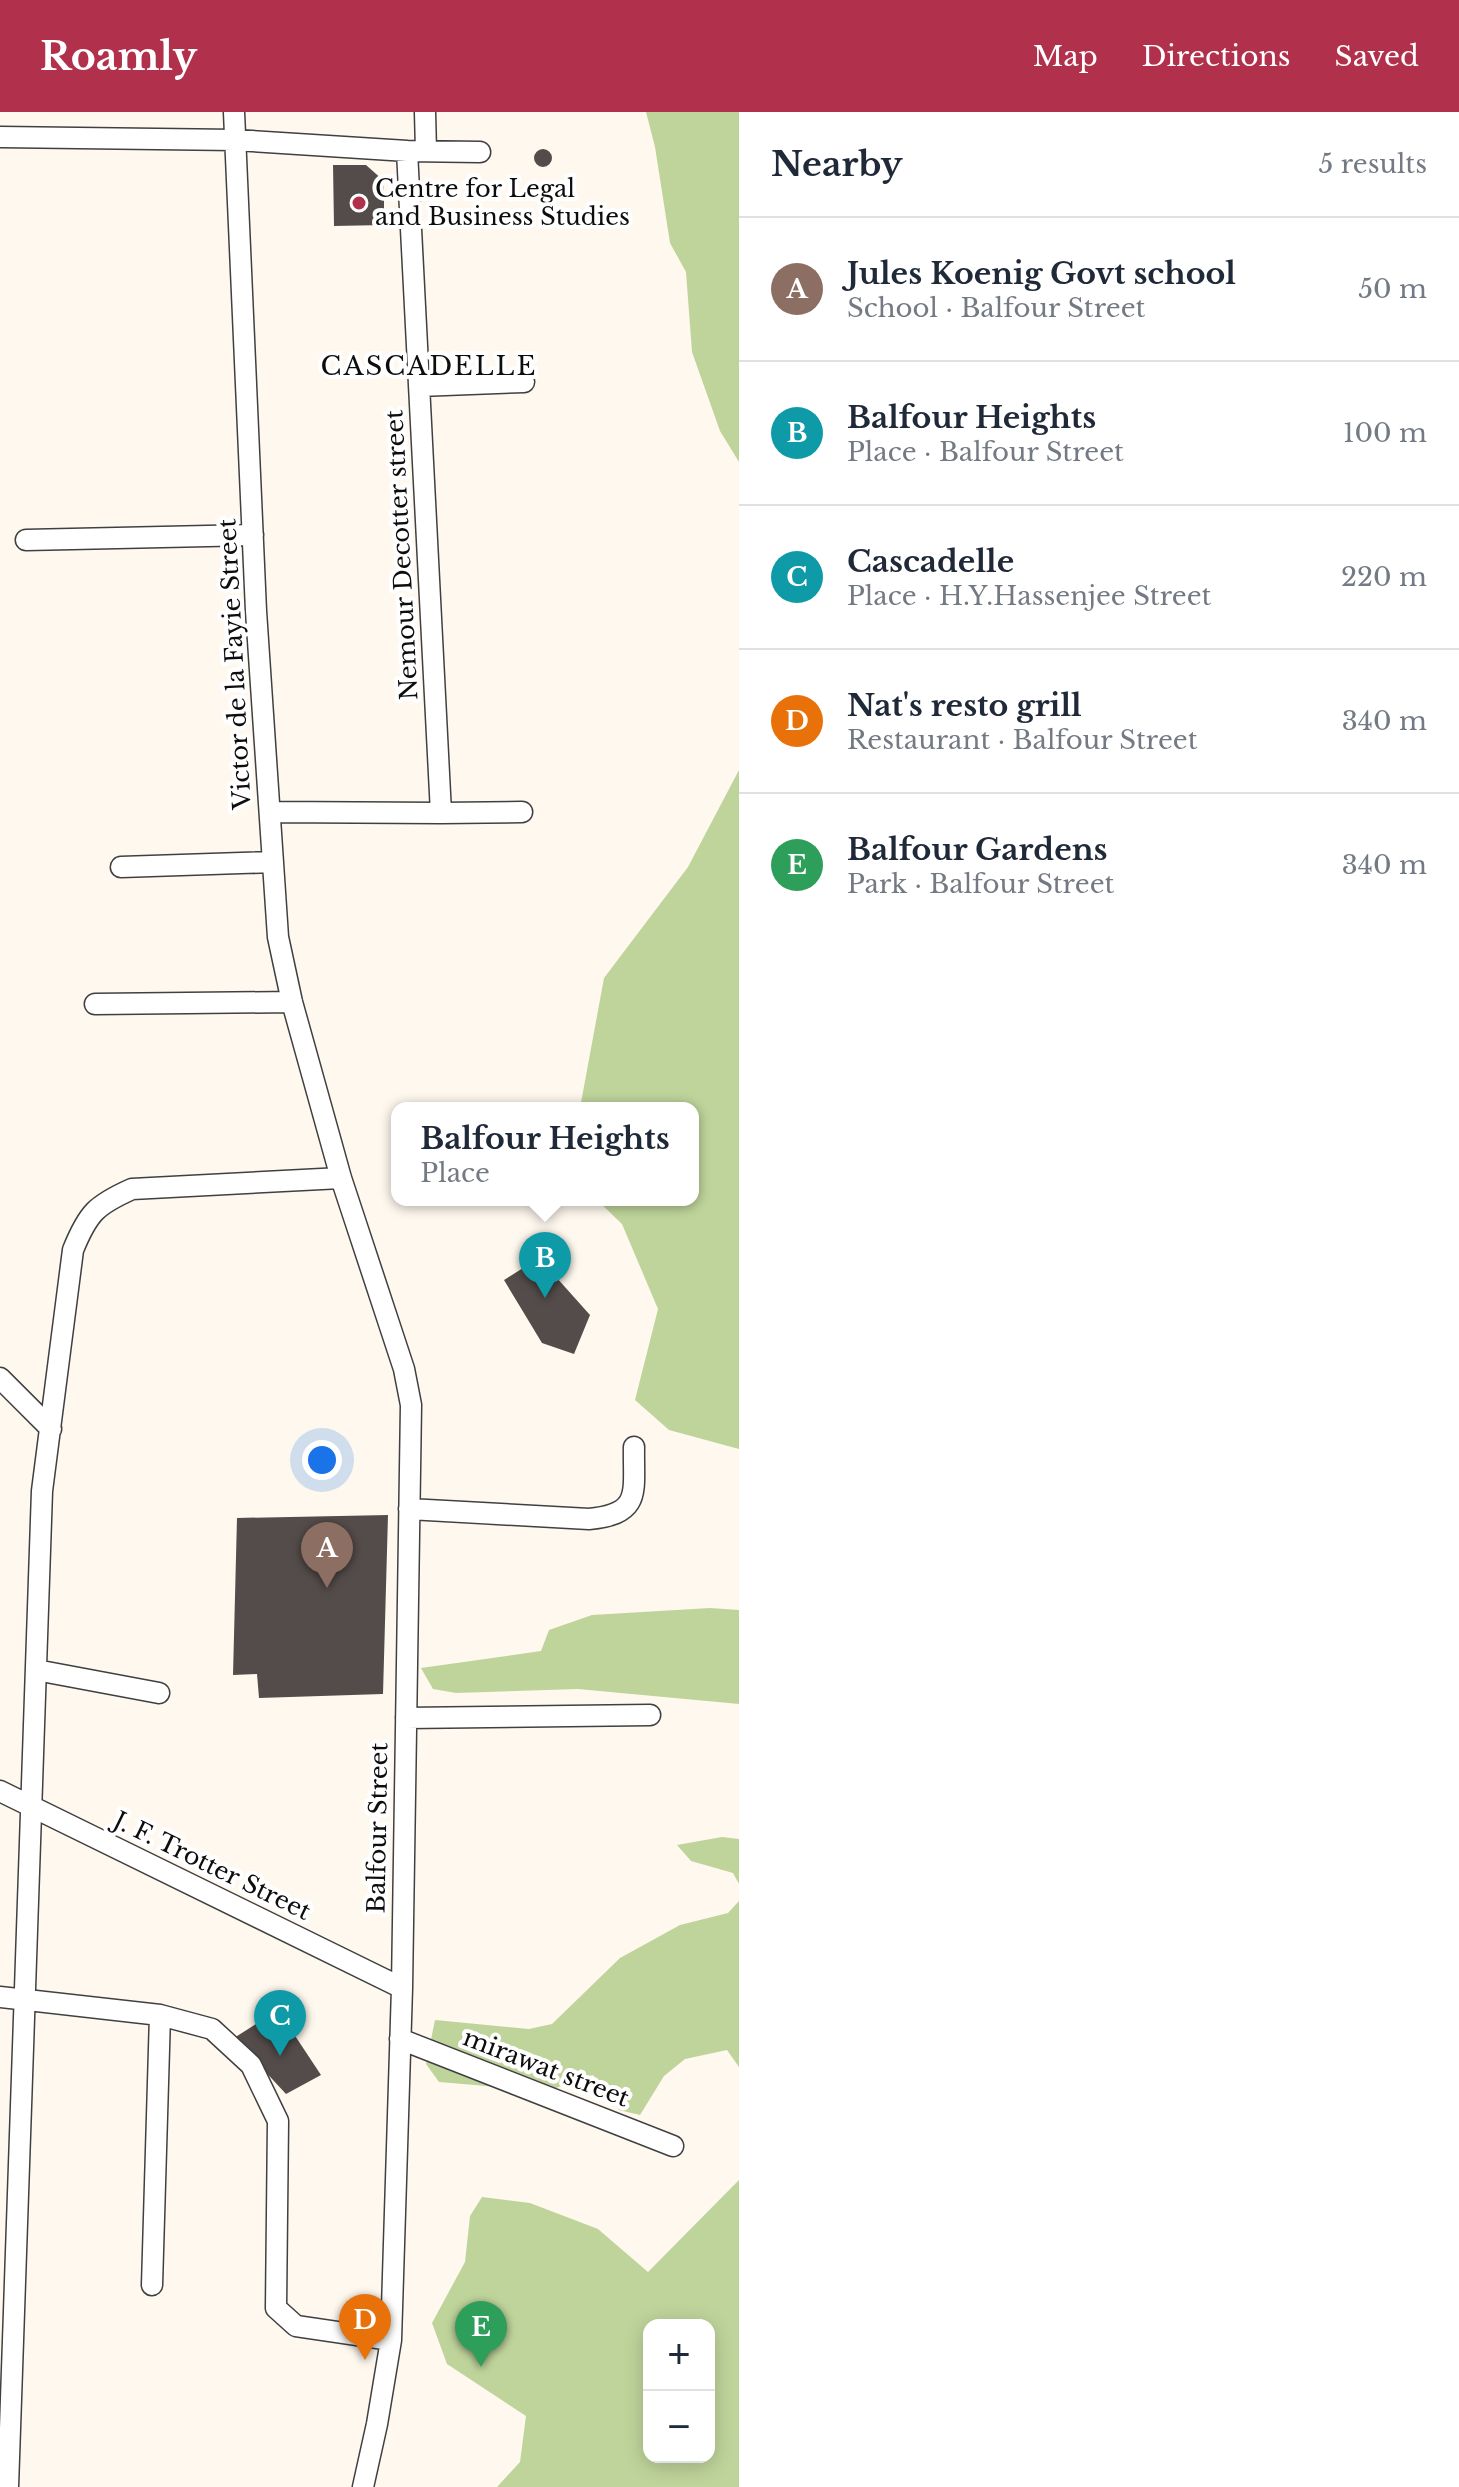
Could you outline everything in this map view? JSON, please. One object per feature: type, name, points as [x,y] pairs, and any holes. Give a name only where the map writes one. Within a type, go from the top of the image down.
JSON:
[{"type":"street","name":"Victor de la Fayie Street","points":[[234,112],[253,535],[278,937],[292,1002],[341,1178]]},
{"type":"street","name":"Nemour Decotter street","points":[[425,112],[416,151],[419,386],[441,813]]},
{"type":"street","points":[[0,137],[235,140],[480,152]]},
{"type":"street","points":[[419,386],[524,382]]},
{"type":"street","points":[[26,540],[253,535]]},
{"type":"street","points":[[270,812],[522,812]]},
{"type":"street","points":[[121,867],[273,862]]},
{"type":"street","points":[[95,1004],[292,1002]]},
{"type":"street","points":[[8,2487],[9,2215],[26,2000],[42,1491],[73,1250],[84,1223],[104,1202],[132,1189],[341,1178]]},
{"type":"street","name":"Balfour Street","points":[[341,1178],[404,1369],[411,1405],[402,1988],[391,2340],[363,2487]]},
{"type":"street","points":[[0,1378],[51,1429]]},
{"type":"street","points":[[409,1509],[589,1519],[611,1517],[626,1509],[632,1494],[634,1447]]},
{"type":"street","points":[[36,1670],[159,1693]]},
{"type":"street","points":[[406,1718],[650,1715]]},
{"type":"street","name":"J. F. Trotter Street","points":[[0,1791],[402,1988]]},
{"type":"street","points":[[0,1997],[160,2015],[212,2029],[251,2065],[278,2121],[276,2308],[296,2326],[391,2340]]},
{"type":"street","points":[[152,2285],[160,2015]]},
{"type":"street","name":"mirawat street","points":[[400,2039],[673,2146]]},
{"type":"green space","points":[[646,112],[739,112],[739,462],[720,431],[692,352],[686,272],[670,243],[655,147]]},
{"type":"green space","points":[[739,770],[739,1449],[669,1430],[635,1400],[658,1309],[622,1224],[603,1206],[699,1206],[699,1102],[581,1102],[604,978],[688,867]]},
{"type":"green space","points":[[710,1608],[739,1610],[739,1704],[578,1689],[456,1693],[433,1689],[421,1668],[541,1651],[549,1630],[592,1615]]},
{"type":"green space","points":[[722,1837],[739,1839],[739,1884],[733,1873],[691,1861],[677,1845]]},
{"type":"green space","points":[[739,1901],[739,2067],[727,2050],[685,2059],[664,2076],[640,2115],[619,2110],[593,2075],[553,2089],[510,2088],[439,2082],[426,2064],[435,2020],[529,2029],[552,2024],[620,1958],[680,1925],[728,1913]]},
{"type":"green space","points":[[739,2180],[739,2487],[497,2487],[520,2462],[526,2416],[447,2364],[432,2323],[465,2262],[470,2216],[482,2197],[530,2203],[598,2229],[648,2272]]},
{"type":"building","points":[[543,149],[552,158],[543,167],[534,158]]},
{"type":"building","name":"Centre for Legal and Business Studies","points":[[333,165],[366,165],[384,181],[384,225],[334,226]]},
{"type":"building","points":[[539,1258],[590,1315],[574,1354],[542,1343],[504,1280]]},
{"type":"building","points":[[388,1515],[383,1694],[259,1698],[257,1674],[233,1675],[237,1518]]},
{"type":"building","points":[[278,2010],[321,2075],[286,2094],[234,2038]]},
{"type":"place","name":"Centre for Legal and Business Studies","points":[[359,203]]},
{"type":"place","name":"Balfour Heights","points":[[545,1298]]},
{"type":"place","name":"Jules Koenig Govt school","points":[[327,1588]]},
{"type":"place","name":"Cascadelle","points":[[280,2056]]},
{"type":"place","name":"Nat's resto grill","points":[[365,2360]]},
{"type":"place","name":"Balfour Gardens","points":[[481,2367]]},
{"type":"district","name":"CASCADELLE","points":[[429,366]]}]
